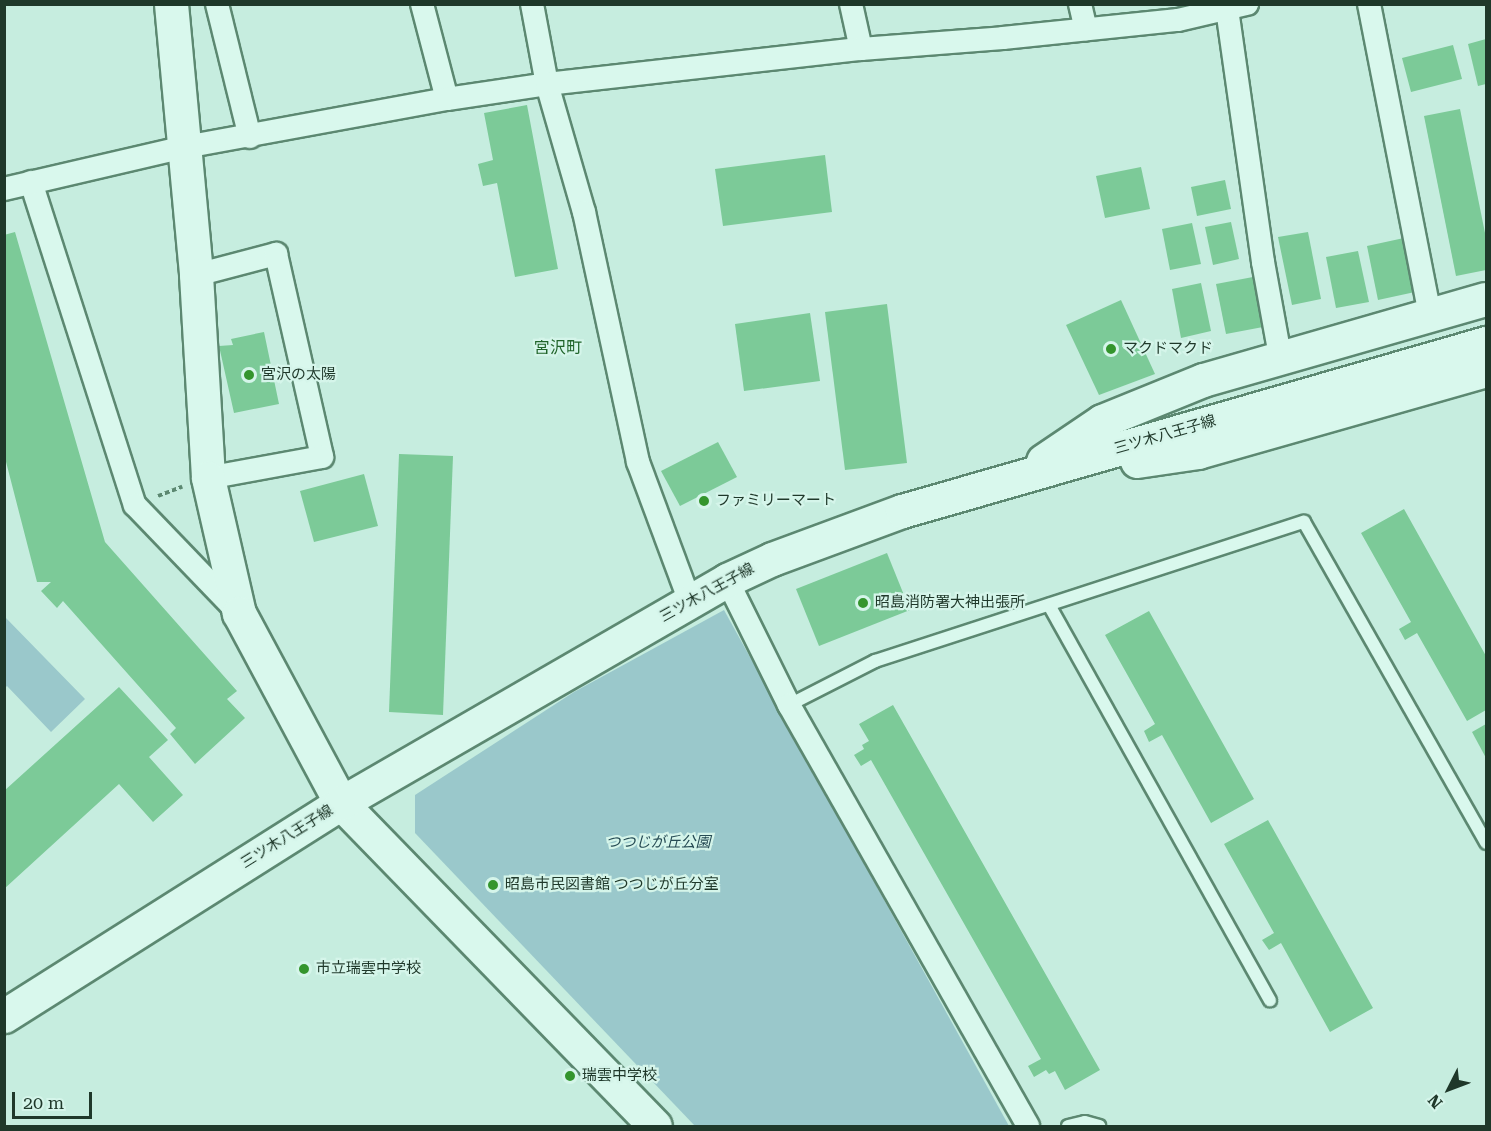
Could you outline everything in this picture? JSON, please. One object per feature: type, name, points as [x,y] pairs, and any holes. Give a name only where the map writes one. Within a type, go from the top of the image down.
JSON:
[{"type":"street","points":[[217,4],[250,137]]},
{"type":"street","points":[[422,4],[447,99]]},
{"type":"street","points":[[532,4],[547,84],[584,212],[638,462],[690,602]]},
{"type":"street","points":[[850,4],[861,49]]},
{"type":"street","points":[[1080,4],[1086,29]]},
{"type":"street","points":[[1369,4],[1430,315]]},
{"type":"street","points":[[170,5],[196,275],[208,478],[239,614]]},
{"type":"street","points":[[4,189],[185,147],[250,137],[447,99],[547,84],[861,49],[1178,20],[1237,7],[1263,262],[1280,356]]},
{"type":"street","points":[[31,182],[135,504],[239,614],[341,803],[656,1126]]},
{"type":"street","points":[[196,275],[276,254],[322,457],[208,478]]},
{"type":"street","points":[[1020,477],[1102,421],[1194,384],[1280,356],[1486,299]]},
{"type":"street","name":"三ツ木八王子線","points":[[4,1016],[341,803],[727,580],[772,559],[902,512],[1486,343]]},
{"type":"street","points":[[1020,477],[1198,452],[1486,370]]},
{"type":"street","points":[[1194,384],[1191,403],[1196,427]]},
{"type":"street","points":[[727,580],[789,705],[1028,1126]]},
{"type":"lane","points":[[789,705],[874,661],[1304,522],[1486,843]]},
{"type":"lane","points":[[1049,605],[1270,1000]]},
{"type":"lane","points":[[1068,1126],[1085,1122],[1099,1126]]},
{"type":"path","points":[[135,504],[208,478]]},
{"type":"green space","name":"つつじが丘公園","points":[[724,610],[1009,1126],[695,1126],[415,833],[415,795],[574,692]]},
{"type":"green space","points":[[5,617],[85,699],[51,732],[7,686],[5,688]]},
{"type":"building","points":[[1486,39],[1486,84],[1478,86],[1468,44]]},
{"type":"building","points":[[1453,45],[1462,79],[1411,92],[1402,58]]},
{"type":"building","points":[[527,105],[558,269],[515,277],[497,183],[483,186],[478,164],[493,160],[484,113]]},
{"type":"building","points":[[1460,109],[1486,238],[1486,270],[1456,276],[1424,116]]},
{"type":"building","points":[[825,155],[832,212],[723,226],[715,169]]},
{"type":"building","points":[[1141,167],[1150,209],[1105,218],[1096,176]]},
{"type":"building","points":[[1225,180],[1231,209],[1197,216],[1191,187]]},
{"type":"building","points":[[1231,222],[1239,259],[1213,265],[1205,227]]},
{"type":"building","points":[[1192,223],[1201,264],[1170,270],[1162,229]]},
{"type":"building","points":[[15,232],[105,542],[237,691],[227,699],[245,718],[195,764],[170,734],[176,728],[63,601],[57,608],[41,591],[51,582],[37,582],[4,454],[4,235]]},
{"type":"building","points":[[1308,232],[1321,299],[1292,305],[1278,237]]},
{"type":"building","points":[[1404,238],[1415,292],[1378,300],[1367,246]]},
{"type":"building","points":[[1358,251],[1369,302],[1336,308],[1326,257]]},
{"type":"building","points":[[1253,277],[1263,327],[1226,334],[1216,284]]},
{"type":"building","points":[[1201,283],[1211,331],[1181,338],[1172,289]]},
{"type":"building","name":"マクドマクド","points":[[1121,300],[1155,374],[1099,395],[1066,325]]},
{"type":"building","points":[[887,304],[907,463],[845,470],[825,312]]},
{"type":"building","points":[[810,313],[820,381],[744,391],[735,324]]},
{"type":"building","name":"宮沢の太陽","points":[[264,332],[279,404],[234,413],[219,346],[233,345],[231,339]]},
{"type":"building","points":[[718,442],[737,477],[680,506],[661,471]]},
{"type":"building","points":[[399,454],[453,456],[443,715],[389,712]]},
{"type":"building","points":[[364,474],[378,526],[314,542],[300,491]]},
{"type":"building","points":[[1404,509],[1486,656],[1486,710],[1467,721],[1417,633],[1405,640],[1399,629],[1411,622],[1361,533]]},
{"type":"building","points":[[887,553],[910,610],[819,646],[796,589]]},
{"type":"building","points":[[1149,611],[1254,799],[1211,823],[1162,735],[1149,742],[1144,731],[1155,724],[1105,635]]},
{"type":"building","points":[[119,687],[168,740],[149,757],[183,795],[153,822],[119,784],[4,889],[4,791]]},
{"type":"building","points":[[893,705],[1100,1070],[1065,1090],[1055,1071],[1049,1074],[1046,1070],[1034,1077],[1028,1066],[1041,1059],[871,760],[861,766],[854,755],[864,749],[862,745],[869,741],[859,724]]},
{"type":"building","points":[[1486,724],[1486,758],[1472,732]]},
{"type":"building","points":[[1268,820],[1373,1008],[1330,1032],[1281,943],[1269,950],[1262,940],[1274,933],[1224,844]]},
{"type":"place","name":"マクドマクド","points":[[1111,349]]},
{"type":"place","name":"宮沢の太陽","points":[[249,375]]},
{"type":"place","name":"ファミリーマート","points":[[704,501]]},
{"type":"place","name":"昭島消防署大神出張所","points":[[863,603]]},
{"type":"place","name":"昭島市民図書館 つつじが丘分室","points":[[493,885]]},
{"type":"place","name":"市立瑞雲中学校","points":[[304,969]]},
{"type":"place","name":"瑞雲中学校","points":[[570,1076]]},
{"type":"district","name":"宮沢町","points":[[558,348]]}]
